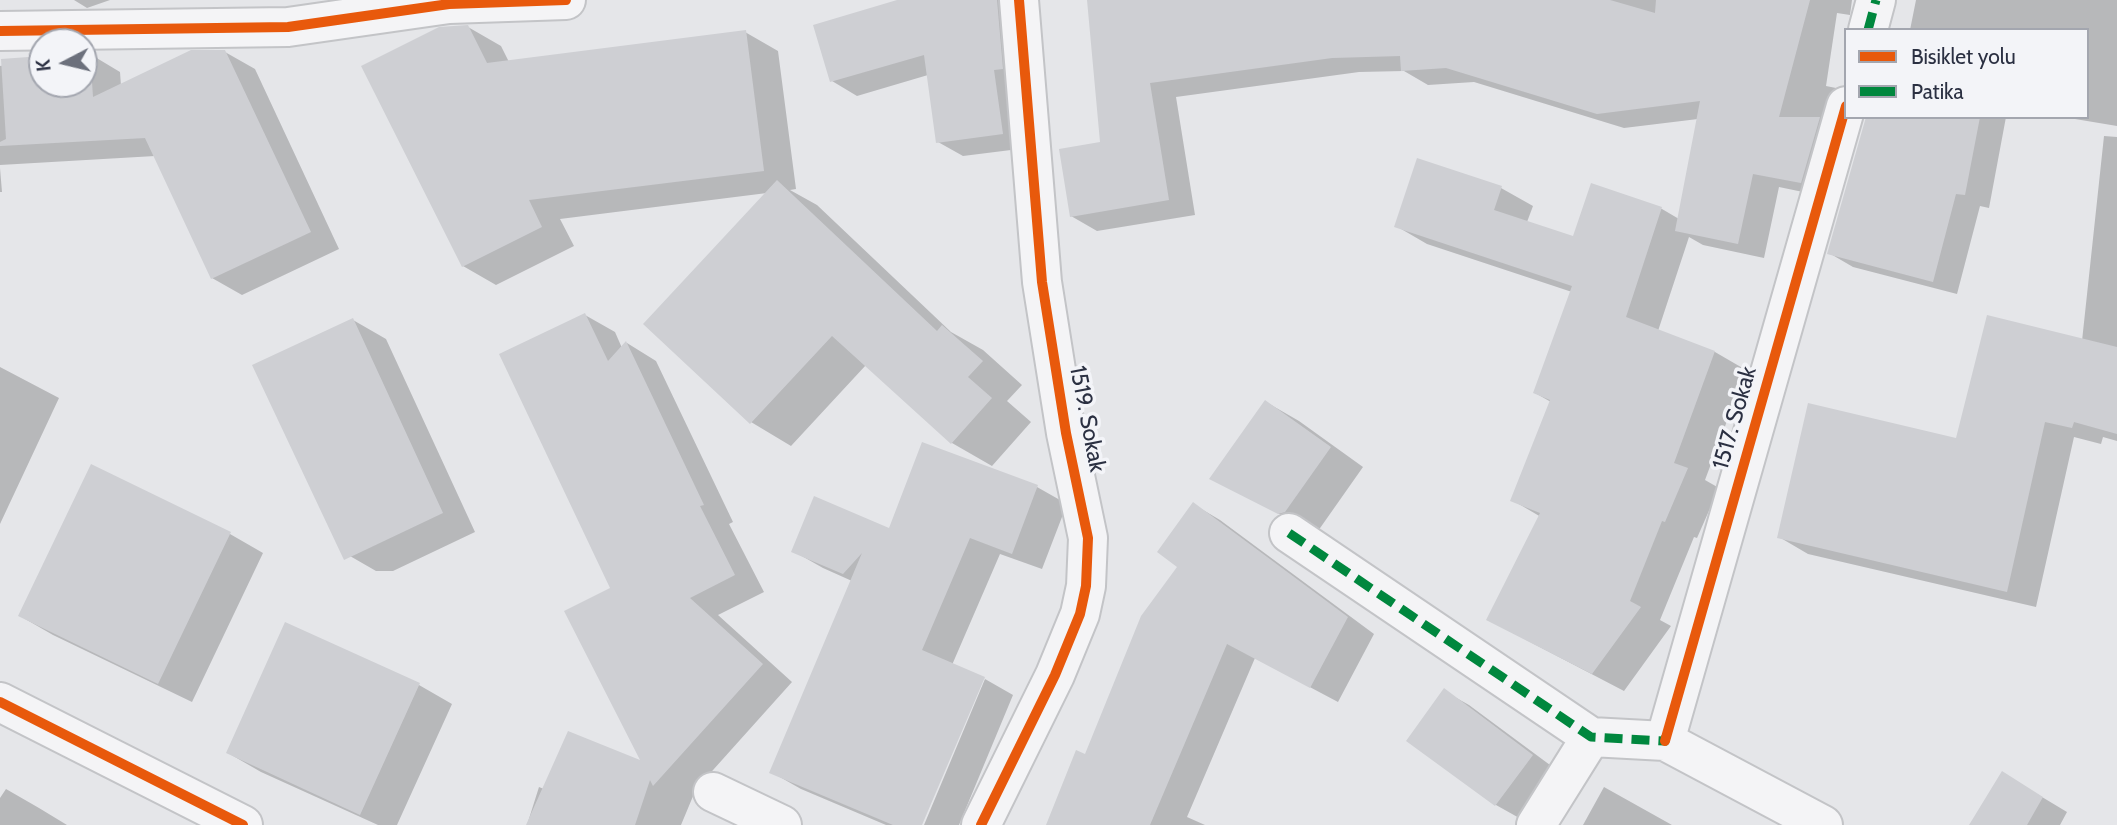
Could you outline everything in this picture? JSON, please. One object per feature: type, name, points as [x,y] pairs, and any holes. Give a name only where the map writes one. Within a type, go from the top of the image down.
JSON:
[{"type":"street","points":[[0,30],[288,27],[449,4],[566,0]]},
{"type":"street","name":"1519. Sokak","points":[[981,825],[1055,675],[1080,614],[1086,586],[1088,538],[1060,397],[1042,282],[1019,0]]},
{"type":"street","points":[[1869,28],[1876,0]]},
{"type":"street","name":"1517. Sokak","points":[[1665,741],[1844,113]]},
{"type":"street","points":[[1289,533],[1591,737],[1665,741],[1823,825]]},
{"type":"street","points":[[0,702],[243,825]]},
{"type":"street","points":[[1536,825],[1591,737]]},
{"type":"street","points":[[713,792],[782,825]]},
{"type":"building","points":[[897,0],[997,0],[1003,69],[994,70],[1003,134],[936,143],[924,55],[830,82],[813,25]]},
{"type":"building","points":[[1087,0],[1610,0],[1655,13],[1656,0],[1810,0],[1779,117],[1820,117],[1801,183],[1753,174],[1738,244],[1675,231],[1700,101],[1597,114],[1446,68],[1401,71],[1400,56],[1332,58],[1150,83],[1169,200],[1070,217],[1059,149],[1100,142]]},
{"type":"building","points":[[468,25],[487,63],[746,30],[764,171],[529,200],[542,227],[462,267],[361,66],[439,27]]},
{"type":"building","points":[[191,50],[225,50],[311,232],[211,279],[145,138],[0,146],[0,142],[6,139],[1,59],[28,57],[28,98],[98,98],[98,95]]},
{"type":"building","points":[[1865,119],[1980,119],[1965,195],[1956,194],[1933,282],[1827,254]]},
{"type":"building","points":[[1417,158],[1502,186],[1494,210],[1573,236],[1591,183],[1662,207],[1626,317],[1715,351],[1674,463],[1688,468],[1665,522],[1662,521],[1630,601],[1641,607],[1592,674],[1486,620],[1540,513],[1510,501],[1550,400],[1533,393],[1572,286],[1394,227]]},
{"type":"building","points":[[777,180],[937,331],[942,325],[983,361],[968,377],[992,398],[951,444],[832,336],[750,424],[643,324]]},
{"type":"building","points":[[585,313],[608,361],[626,341],[704,505],[700,506],[735,575],[690,598],[763,664],[653,786],[650,780],[635,825],[526,825],[568,731],[640,760],[564,611],[610,588],[499,354]]},
{"type":"building","points":[[1987,315],[2117,347],[2117,434],[2074,422],[2072,428],[2045,422],[2007,592],[1777,538],[1808,403],[1956,438]]},
{"type":"building","points":[[353,318],[443,513],[344,560],[252,365]]},
{"type":"building","points":[[1265,400],[1331,447],[1285,512],[1278,514],[1209,479]]},
{"type":"building","points":[[922,442],[1038,485],[1012,554],[970,538],[922,650],[985,677],[922,825],[893,825],[769,773],[862,553],[843,574],[791,552],[814,496],[889,528]]},
{"type":"building","points":[[91,464],[231,532],[158,684],[18,616]]},
{"type":"building","points":[[1193,502],[1348,617],[1310,688],[1227,644],[1150,825],[1046,825],[1076,750],[1085,754],[1141,616],[1177,567],[1157,552]]},
{"type":"building","points":[[285,622],[420,683],[360,815],[226,753]]},
{"type":"building","points":[[1444,688],[1533,755],[1495,806],[1406,741]]},
{"type":"building","points":[[2002,771],[2043,797],[2027,825],[1969,825]]},
{"type":"marked path","points":[[1869,28],[1876,0]]},
{"type":"marked path","points":[[1289,533],[1591,737],[1665,741],[1666,736]]},
{"type":"cycle path","points":[[0,31],[288,27],[449,4],[566,0]]},
{"type":"cycle path","points":[[981,825],[1055,675],[1080,614],[1086,586],[1088,538],[1066,433],[1042,282],[1019,0]]},
{"type":"cycle path","points":[[1665,741],[1844,113]]},
{"type":"cycle path","points":[[0,702],[243,825]]}]
